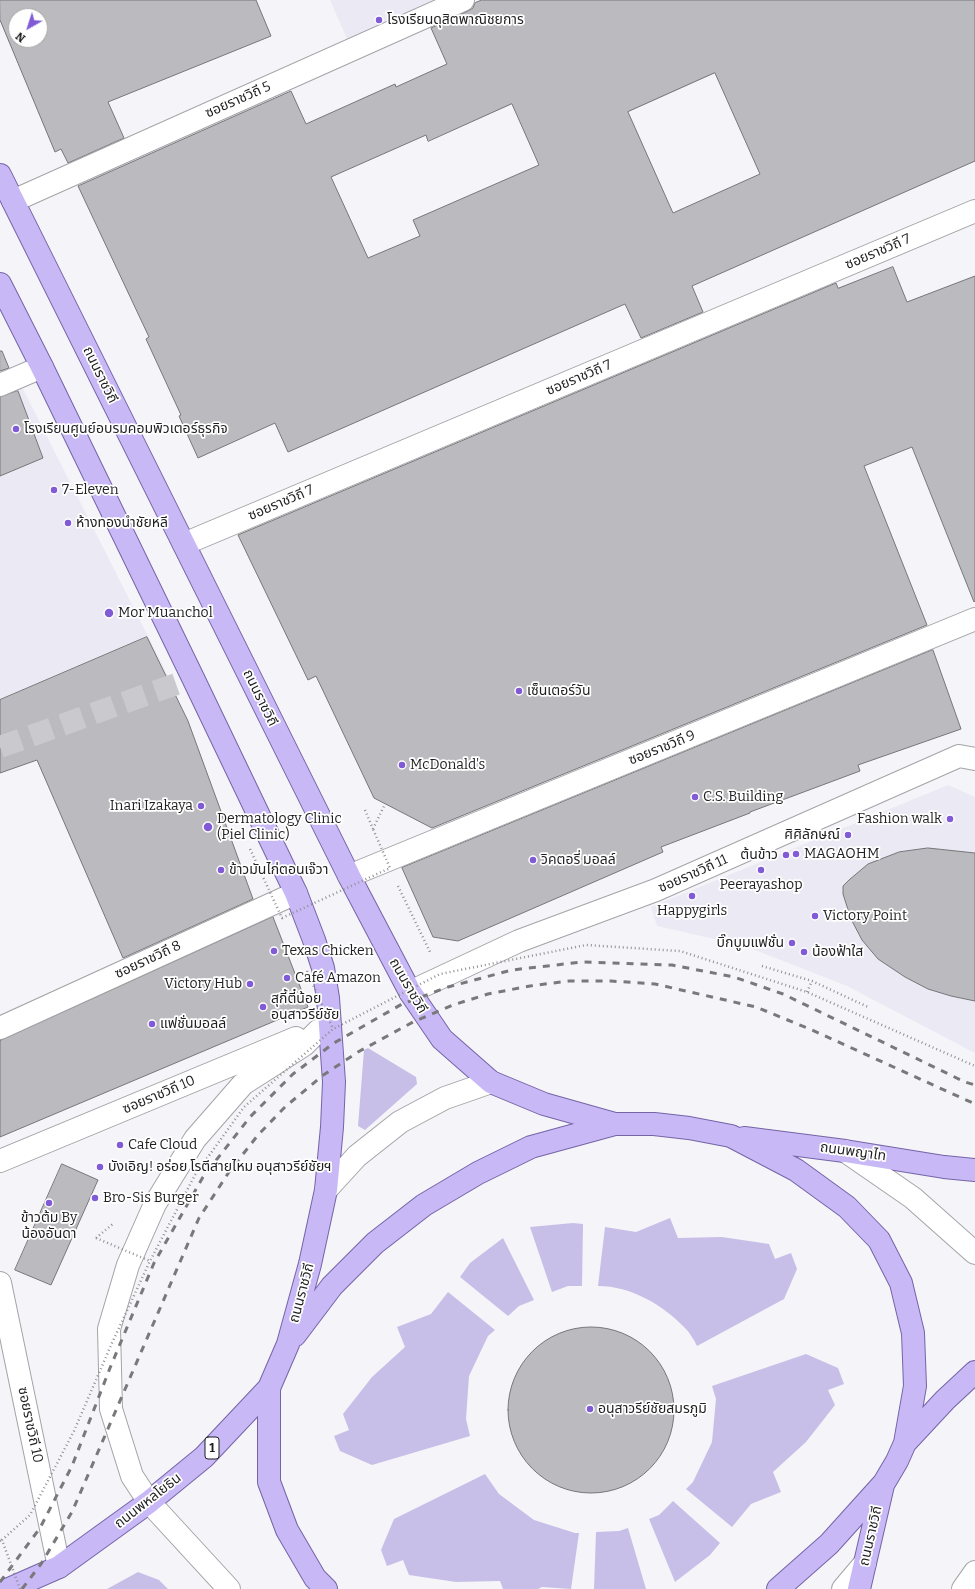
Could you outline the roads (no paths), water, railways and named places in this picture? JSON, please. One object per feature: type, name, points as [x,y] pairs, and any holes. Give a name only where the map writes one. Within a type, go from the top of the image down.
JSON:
[{"type":"main road","name":"ถนนราชวิถี","points":[[0,175],[349,876],[410,992],[442,1039],[491,1082],[544,1104],[615,1124]]},
{"type":"main road","name":"ถนนราชวิถี","points":[[0,284],[296,893],[314,940],[322,968],[328,998],[327,1029],[334,1082],[332,1127],[326,1190],[310,1264],[288,1344]]},
{"type":"main road","points":[[326,1589],[315,1578],[287,1530],[268,1482],[269,1388],[288,1344],[332,1286],[375,1243],[424,1204],[478,1173],[531,1147],[615,1124],[654,1124],[690,1128],[730,1136],[796,1170],[847,1207],[879,1240],[901,1283],[914,1333],[915,1386],[905,1443],[897,1461],[884,1483],[829,1544],[778,1589]]},
{"type":"main road","name":"ถนนพญาไท","points":[[730,1136],[845,1151],[944,1167],[975,1170]]},
{"type":"main road","points":[[905,1443],[945,1400],[975,1372]]},
{"type":"main road","name":"ถนนพหลโยธิน","points":[[14,1589],[59,1567],[149,1502],[204,1457],[269,1388]]},
{"type":"main road","name":"ถนนราชวิถี","points":[[859,1589],[884,1483]]},
{"type":"street","name":"ซอยราชวิถี 5","points":[[13,201],[463,0]]},
{"type":"street","name":"ซอยราชวิถี 7","points":[[184,544],[975,211]]},
{"type":"street","points":[[0,386],[42,368]]},
{"type":"street","name":"ซอยราชวิถี 9","points":[[349,876],[975,619]]},
{"type":"street","name":"ซอยราชวิถี 11","points":[[410,992],[519,941],[656,890],[958,756],[975,759]]},
{"type":"street","name":"ซอยราชวิถี 8","points":[[0,1028],[296,893]]},
{"type":"street","points":[[229,1589],[149,1502],[132,1476],[111,1409],[109,1329],[128,1265],[155,1204],[195,1139],[243,1084],[327,1029]]},
{"type":"street","name":"ซอยราชวิถี 10","points":[[0,1161],[313,1031],[327,1029]]},
{"type":"street","points":[[326,1190],[357,1156],[400,1122],[445,1098],[491,1082]]},
{"type":"street","points":[[845,1151],[913,1198],[975,1253]]},
{"type":"street","name":"ซอยราชวิถี 10","points":[[0,1283],[59,1567]]},
{"type":"street","points":[[843,1589],[865,1562]]},
{"type":"street","points":[[963,1589],[975,1572]]},
{"type":"tunnel","points":[[0,747],[193,678]]},
{"type":"railway","points":[[0,1582],[40,1528],[72,1466],[110,1368],[154,1263],[203,1177],[250,1117],[293,1074],[334,1043],[402,1004],[448,987],[512,970],[582,962],[672,965],[734,977],[783,994],[965,1082],[975,1085]]},
{"type":"railway","points":[[22,1589],[41,1564],[72,1512],[199,1218],[229,1172],[258,1135],[285,1107],[322,1076],[358,1052],[413,1022],[453,1005],[488,994],[530,986],[569,981],[611,981],[655,984],[756,1007],[812,1030],[975,1104]]},
{"type":"place","name":"โรงเรียนดุสิตพาณิชยการ","points":[[379,20]]},
{"type":"place","name":"โรงเรียนศูนย์อบรมคอมพิวเตอร์ธุรกิจ","points":[[16,429]]},
{"type":"place","name":"7-Eleven","points":[[54,490]]},
{"type":"place","name":"ห้างทองนำชัยหลี","points":[[68,523]]},
{"type":"place","name":"Mor Muanchol","points":[[109,613]]},
{"type":"place","name":"เซ็นเตอร์วัน","points":[[519,691]]},
{"type":"place","name":"McDonald's","points":[[402,765]]},
{"type":"place","name":"C.S. Building","points":[[695,797]]},
{"type":"place","name":"Inari Izakaya","points":[[201,806]]},
{"type":"place","name":"Fashion walk","points":[[950,819]]},
{"type":"place","name":"Dermatology Clinic (Piel Clinic)","points":[[208,827]]},
{"type":"place","name":"ศิศิลักษณ์","points":[[848,835]]},
{"type":"place","name":"MAGAOHM","points":[[796,854]]},
{"type":"place","name":"ต้นข้าว","points":[[786,855]]},
{"type":"place","name":"วิคตอรี่ มอลล์","points":[[533,860]]},
{"type":"place","name":"ข้าวมันไก่ตอนเจ๊วา","points":[[221,870]]},
{"type":"place","name":"Peerayashop","points":[[761,870]]},
{"type":"place","name":"Happygirls","points":[[692,896]]},
{"type":"place","name":"Victory Point","points":[[815,916]]},
{"type":"place","name":"บิ๊กบูมแฟชั่น","points":[[792,943]]},
{"type":"place","name":"Texas Chicken","points":[[274,951]]},
{"type":"place","name":"น้องฟ้าใส","points":[[804,952]]},
{"type":"place","name":"Café Amazon","points":[[287,978]]},
{"type":"place","name":"Victory Hub","points":[[250,984]]},
{"type":"place","name":"สุกี้ตี๋น้อย อนุสาวรีย์ชัย","points":[[263,1007]]},
{"type":"place","name":"แฟชั่นมอลล์","points":[[152,1024]]},
{"type":"place","name":"Cafe Cloud","points":[[120,1145]]},
{"type":"place","name":"บังเอิญ! อร่อย โรตีสายไหม อนุสาวรีย์ชัยฯ","points":[[100,1167]]},
{"type":"place","name":"Bro-Sis Burger","points":[[95,1198]]},
{"type":"place","name":"ข้าวต้ม By น้องอันดา","points":[[49,1203]]},
{"type":"place","name":"อนุสาวรีย์ชัยสมรภูมิ","points":[[590,1409]]}]
